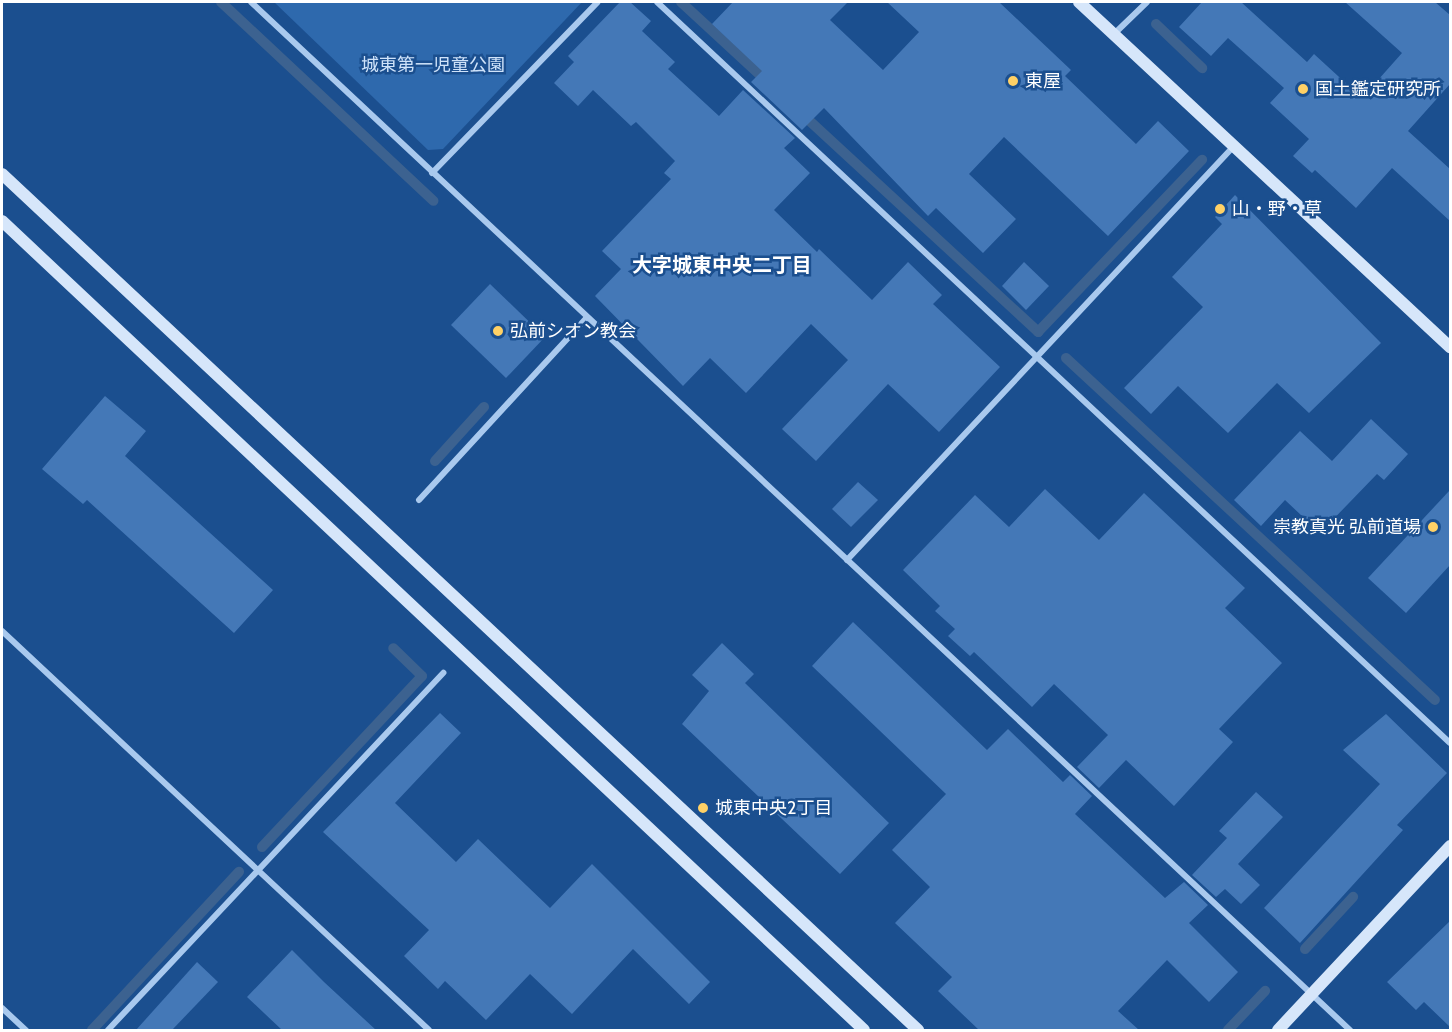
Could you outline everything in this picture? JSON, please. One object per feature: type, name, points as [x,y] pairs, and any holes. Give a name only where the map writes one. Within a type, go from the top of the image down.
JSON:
[{"type":"street","points":[[251,2],[1350,1030]]},
{"type":"street","points":[[432,173],[598,2]]},
{"type":"street","points":[[657,2],[1450,743]]},
{"type":"street","points":[[1079,2],[1450,347]]},
{"type":"street","points":[[1114,34],[1146,2]]},
{"type":"street","points":[[847,560],[1039,358],[1234,146]]},
{"type":"street","points":[[2,174],[918,1030]]},
{"type":"street","points":[[2,222],[864,1030]]},
{"type":"street","points":[[419,500],[587,317]]},
{"type":"street","points":[[2,631],[429,1030]]},
{"type":"street","points":[[108,1030],[256,868],[443,673]]},
{"type":"street","points":[[1278,1030],[1450,846]]},
{"type":"street","points":[[2,1008],[26,1030]]},
{"type":"green space","name":"城東第一児童公園","points":[[274,2],[582,2],[443,149],[428,150]]},
{"type":"building","points":[[620,2],[630,2],[651,21],[642,31],[675,62],[668,69],[719,116],[743,90],[795,138],[784,148],[810,173],[774,210],[817,252],[819,249],[872,300],[908,262],[942,295],[933,304],[1000,367],[939,432],[888,384],[816,461],[782,429],[848,360],[811,324],[746,393],[710,358],[683,386],[595,296],[621,269],[602,251],[671,179],[664,173],[675,161],[636,122],[631,126],[593,90],[578,106],[554,83],[574,62],[568,56]]},
{"type":"building","points":[[733,2],[848,2],[830,20],[883,70],[919,32],[887,2],[999,2],[1071,70],[1065,76],[1136,144],[1158,121],[1189,151],[1108,236],[1004,137],[969,174],[1016,219],[983,253],[936,208],[928,216],[824,108],[802,130],[751,82],[762,71],[712,24]]},
{"type":"building","points":[[1202,2],[1241,2],[1307,62],[1314,54],[1362,98],[1402,53],[1345,2],[1435,2],[1450,15],[1450,84],[1408,131],[1450,169],[1450,221],[1392,168],[1356,208],[1315,170],[1312,173],[1293,156],[1309,139],[1270,103],[1284,88],[1228,38],[1211,56],[1179,27]]},
{"type":"building","points":[[1235,195],[1381,343],[1309,413],[1277,383],[1228,433],[1178,386],[1151,414],[1124,388],[1203,307],[1172,277],[1222,224],[1215,217]]},
{"type":"building","points":[[1024,262],[1049,286],[1026,310],[1002,286]]},
{"type":"building","name":"弘前シオン教会","points":[[490,284],[545,337],[506,378],[451,325]]},
{"type":"building","points":[[105,396],[146,431],[125,456],[273,590],[234,633],[87,500],[83,504],[42,469]]},
{"type":"building","points":[[1371,419],[1408,454],[1384,480],[1377,474],[1320,533],[1285,500],[1261,526],[1234,500],[1300,431],[1332,461]]},
{"type":"building","points":[[858,482],[878,500],[851,527],[832,509]]},
{"type":"building","points":[[1045,489],[1099,540],[1144,493],[1245,588],[1225,608],[1282,663],[1219,729],[1233,742],[1174,806],[1126,760],[1099,788],[1077,767],[1108,735],[1054,684],[1032,707],[974,652],[970,656],[948,636],[955,629],[935,611],[940,606],[903,570],[975,495],[1009,527]]},
{"type":"building","name":"崇教真光 弘前道場","points":[[1450,490],[1450,565],[1406,613],[1368,578]]},
{"type":"building","points":[[853,622],[987,750],[1008,729],[1063,782],[1070,775],[1092,796],[1075,814],[1165,898],[1184,882],[1208,905],[1189,923],[1238,972],[1209,1002],[1167,960],[1118,1011],[1139,1030],[979,1030],[938,991],[952,977],[895,923],[930,887],[892,850],[946,794],[812,666]]},
{"type":"building","points":[[722,643],[754,674],[745,683],[889,823],[840,874],[682,724],[709,691],[692,675]]},
{"type":"building","points":[[440,713],[461,733],[395,803],[456,862],[478,839],[550,908],[592,864],[710,982],[689,1004],[633,949],[572,1014],[530,974],[486,1020],[445,981],[438,989],[404,956],[429,930],[323,832]]},
{"type":"building","points":[[1386,714],[1447,773],[1397,825],[1403,830],[1300,943],[1264,908],[1380,784],[1343,750]]},
{"type":"building","points":[[1256,792],[1283,817],[1238,864],[1260,885],[1241,904],[1225,889],[1216,897],[1192,875],[1227,838],[1219,831]]},
{"type":"building","points":[[1450,921],[1450,1027],[1424,1002],[1416,1010],[1387,982]]},
{"type":"building","points":[[292,950],[376,1030],[282,1030],[247,997]]},
{"type":"building","points":[[197,962],[218,982],[172,1030],[136,1030]]},
{"type":"waterway","points":[[221,2],[434,201]]},
{"type":"waterway","points":[[681,2],[770,84]]},
{"type":"waterway","points":[[1156,24],[1202,68]]},
{"type":"waterway","points":[[801,113],[1038,332],[1202,160]]},
{"type":"waterway","points":[[1066,358],[1435,700]]},
{"type":"waterway","points":[[435,461],[484,407]]},
{"type":"waterway","points":[[262,847],[422,676],[393,648]]},
{"type":"waterway","points":[[92,1030],[239,872]]},
{"type":"waterway","points":[[1305,949],[1353,897]]},
{"type":"waterway","points":[[1228,1030],[1265,991]]},
{"type":"place","name":"東屋","points":[[1013,81]]},
{"type":"place","name":"国土鑑定研究所","points":[[1303,89]]},
{"type":"place","name":"山・野・草","points":[[1220,209]]},
{"type":"place","name":"弘前シオン教会","points":[[498,331]]},
{"type":"place","name":"崇教真光 弘前道場","points":[[1433,527]]},
{"type":"place","name":"城東中央2丁目","points":[[703,808]]},
{"type":"district","name":"大字城東中央二丁目","points":[[722,265]]}]
